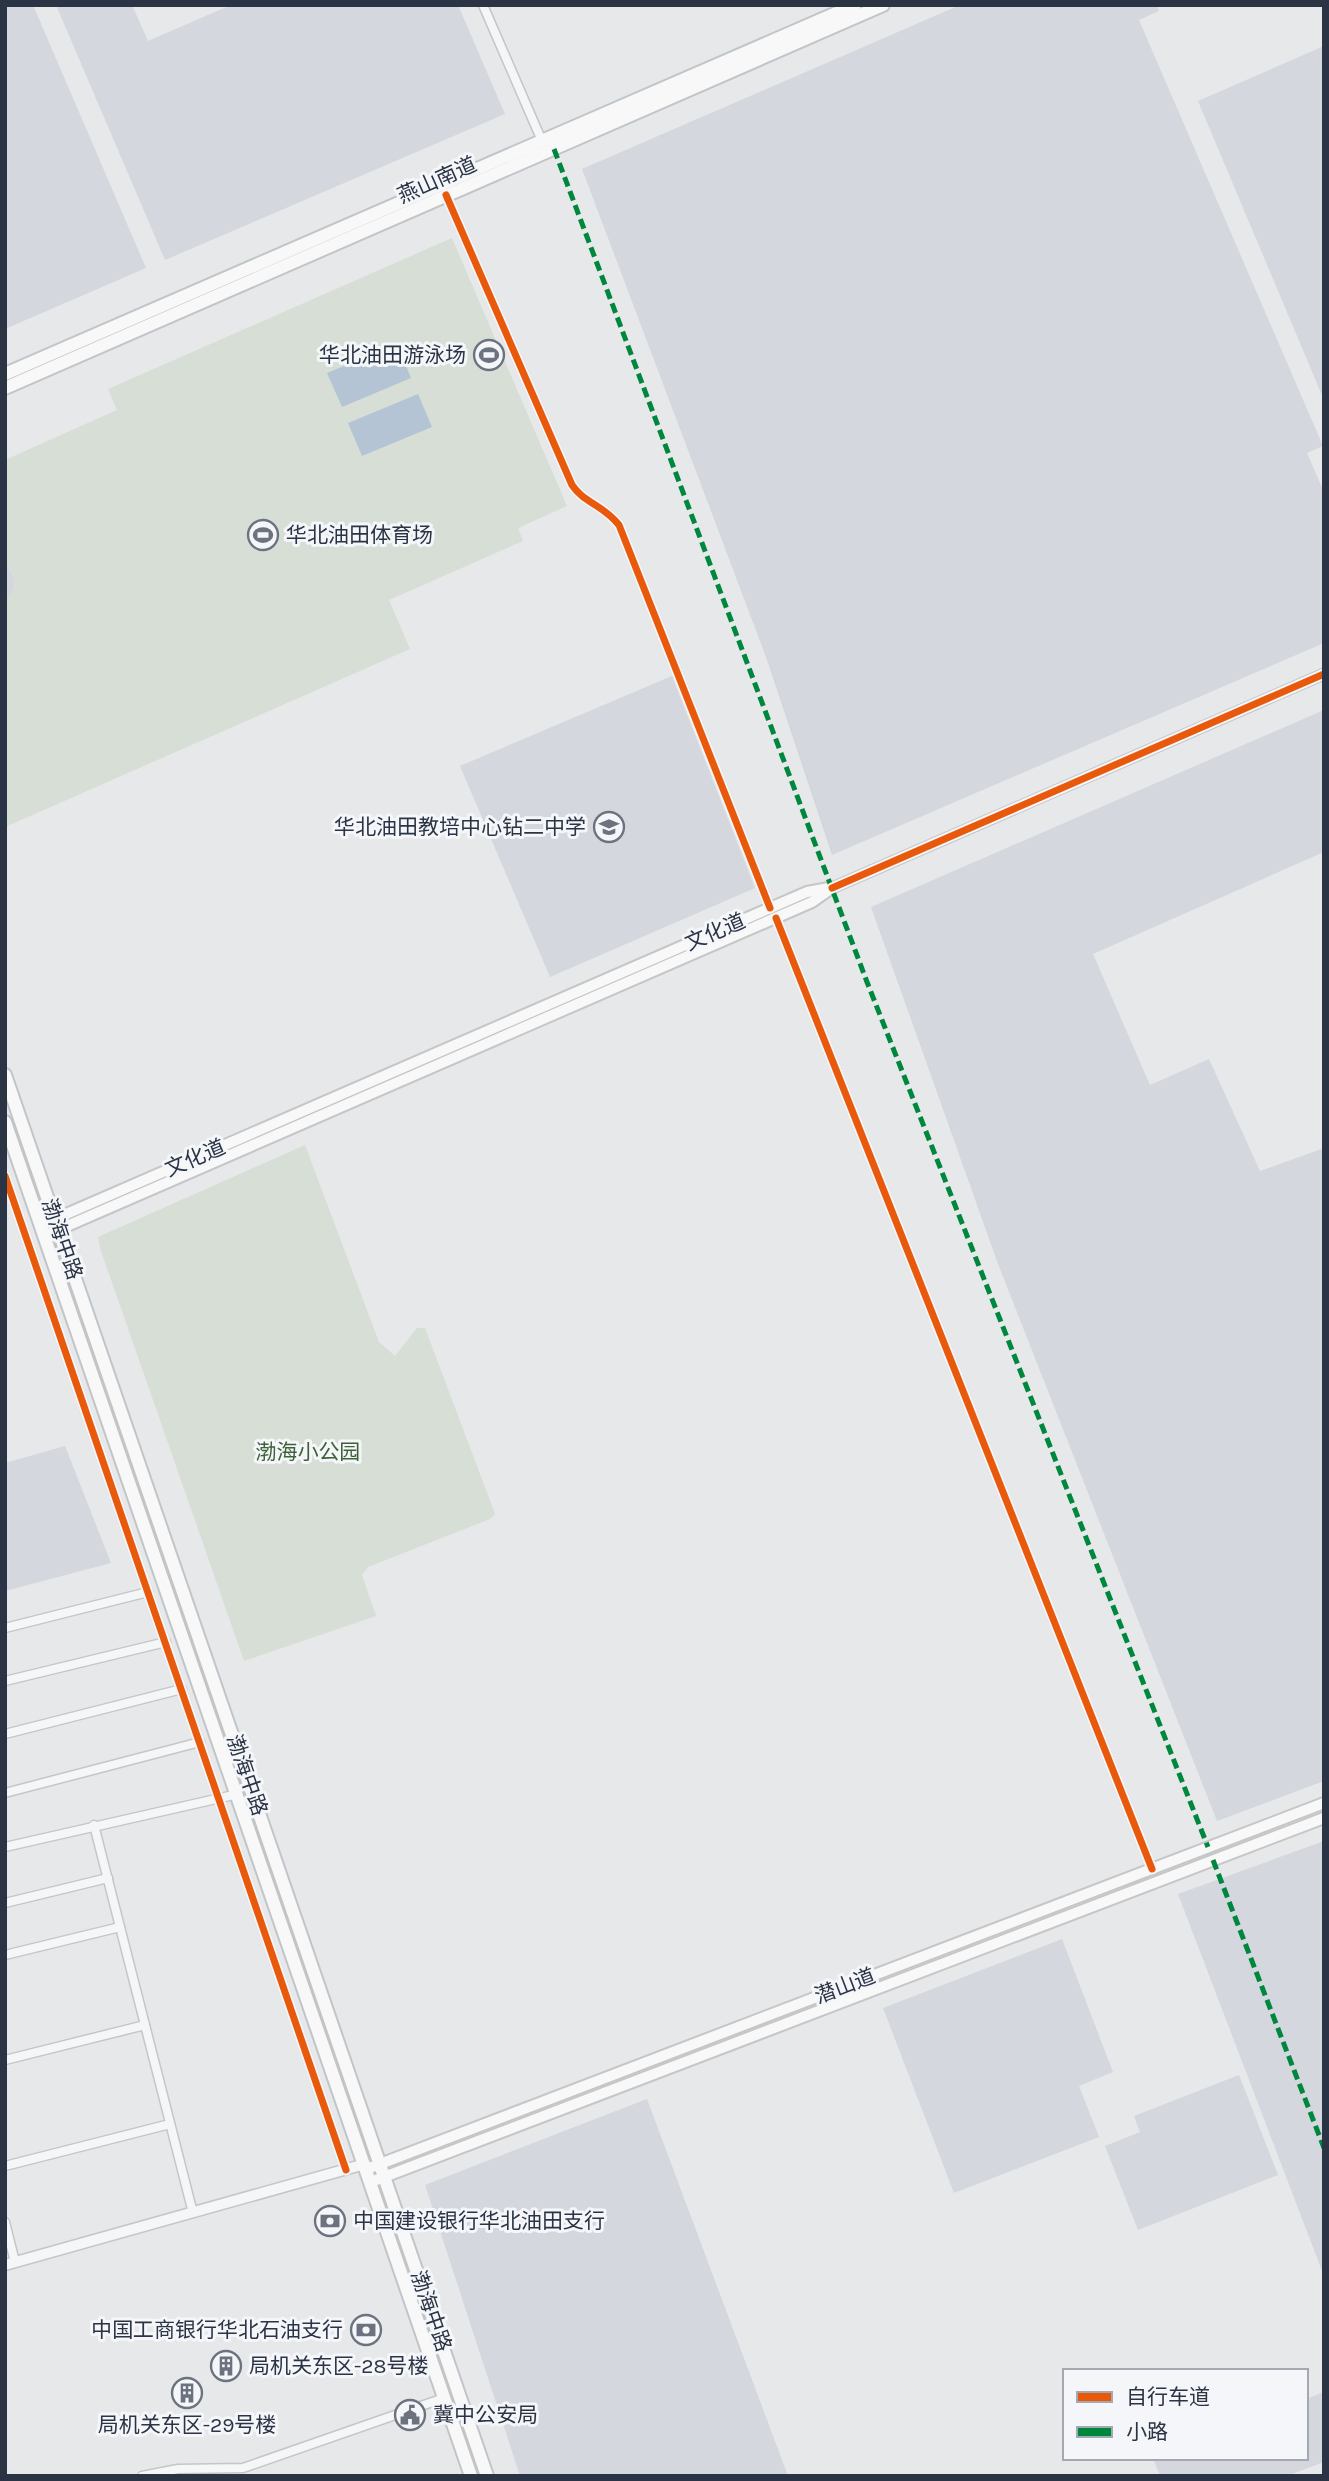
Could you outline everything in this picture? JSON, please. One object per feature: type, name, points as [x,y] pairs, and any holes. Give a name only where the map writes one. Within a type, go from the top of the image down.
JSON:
[{"type":"main road","name":"燕山南道","points":[[5,374],[855,5]]},
{"type":"main road","name":"燕山南道","points":[[5,388],[883,5]]},
{"type":"main road","name":"文化道","points":[[43,1230],[773,913],[807,892],[832,888]]},
{"type":"main road","name":"渤海中路","points":[[5,1075],[384,2170],[487,2476]]},
{"type":"main road","name":"渤海中路","points":[[5,1122],[471,2476]]},
{"type":"main road","name":"潜山道","points":[[384,2170],[1324,1803]]},
{"type":"main road","name":"潜山道","points":[[368,2172],[384,2170],[1324,1818]]},
{"type":"street","points":[[483,5],[542,141]]},
{"type":"street","points":[[446,195],[572,485],[579,495],[607,511],[619,525],[1152,1869]]},
{"type":"street","points":[[832,888],[1324,674]]},
{"type":"street","points":[[5,1176],[346,2170]]},
{"type":"street","points":[[5,1628],[148,1592]]},
{"type":"street","points":[[5,1681],[166,1642]]},
{"type":"street","points":[[5,1734],[182,1689]]},
{"type":"street","points":[[5,1793],[200,1742]]},
{"type":"street","points":[[5,1847],[238,1794]]},
{"type":"street","points":[[94,1825],[193,2213]]},
{"type":"street","points":[[5,1903],[108,1878]]},
{"type":"street","points":[[5,1955],[120,1927]]},
{"type":"street","points":[[5,2060],[145,2025]]},
{"type":"street","points":[[5,2166],[170,2124]]},
{"type":"street","points":[[5,2222],[10,2264],[346,2170],[368,2172]]},
{"type":"street","points":[[142,2476],[178,2469],[243,2468],[444,2398]]},
{"type":"shaded area","points":[[5,5],[33,5],[146,268],[5,329]]},
{"type":"shaded area","points":[[56,5],[132,5],[148,41],[231,5],[458,5],[505,114],[165,260]]},
{"type":"shaded area","points":[[960,5],[1157,5],[1159,11],[1139,20],[1323,446],[1307,453],[1324,492],[1324,643],[832,855],[766,657],[582,169]]},
{"type":"shaded area","points":[[1324,46],[1324,400],[1198,101]]},
{"type":"shaded area","points":[[5,559],[15,581],[12,593],[5,601]]},
{"type":"shaded area","name":"华北油田教培中心钻二中学","points":[[672,676],[755,888],[550,977],[460,766]]},
{"type":"shaded area","points":[[1324,710],[1324,852],[1093,954],[1150,1085],[1209,1059],[1260,1171],[1324,1148],[1324,1781],[1217,1821],[998,1264],[871,907]]},
{"type":"shaded area","points":[[65,1446],[111,1563],[5,1591],[5,1463]]},
{"type":"shaded area","points":[[1324,1841],[1324,2276],[1178,1894]]},
{"type":"shaded area","points":[[1062,1939],[1113,2072],[1079,2086],[1099,2137],[954,2193],[883,2008]]},
{"type":"shaded area","points":[[1239,2075],[1278,2175],[1138,2230],[1105,2146],[1140,2132],[1134,2116]]},
{"type":"shaded area","points":[[647,2099],[788,2476],[520,2476],[425,2185]]},
{"type":"shaded area","points":[[1324,2392],[1324,2462],[1287,2476],[1160,2476],[1154,2460],[1308,2460],[1308,2398]]},
{"type":"green space","name":"华北油田体育场","points":[[452,238],[567,506],[518,528],[523,541],[389,600],[410,649],[5,827],[5,601],[12,593],[15,581],[5,559],[5,460],[117,410],[108,389]]},
{"type":"green space","name":"渤海小公园","points":[[305,1145],[379,1342],[395,1356],[417,1328],[425,1328],[495,1514],[490,1519],[368,1567],[362,1575],[376,1616],[244,1661],[98,1237]]},
{"type":"water","points":[[397,344],[411,378],[342,407],[327,373]]},
{"type":"water","points":[[418,394],[432,427],[362,456],[348,423]]},
{"type":"marked path","points":[[554,149],[867,982],[1208,1847]]},
{"type":"marked path","points":[[1213,1860],[1324,2148]]},
{"type":"cycle path","points":[[446,195],[572,485],[619,525],[770,908]]},
{"type":"cycle path","points":[[832,888],[1324,674]]},
{"type":"cycle path","points":[[776,918],[1152,1869]]},
{"type":"cycle path","points":[[5,1176],[346,2170]]},
{"type":"place","name":"华北油田游泳场","points":[[489,355]]},
{"type":"place","name":"华北油田体育场","points":[[263,535]]},
{"type":"place","name":"华北油田教培中心钻二中学","points":[[609,827]]},
{"type":"place","name":"中国建设银行华北油田支行","points":[[330,2221]]},
{"type":"place","name":"中国工商银行华北石油支行","points":[[366,2330]]},
{"type":"place","name":"局机关东区-28号楼","points":[[226,2366]]},
{"type":"place","name":"局机关东区-29号楼","points":[[187,2393]]},
{"type":"place","name":"冀中公安局","points":[[410,2415]]}]
